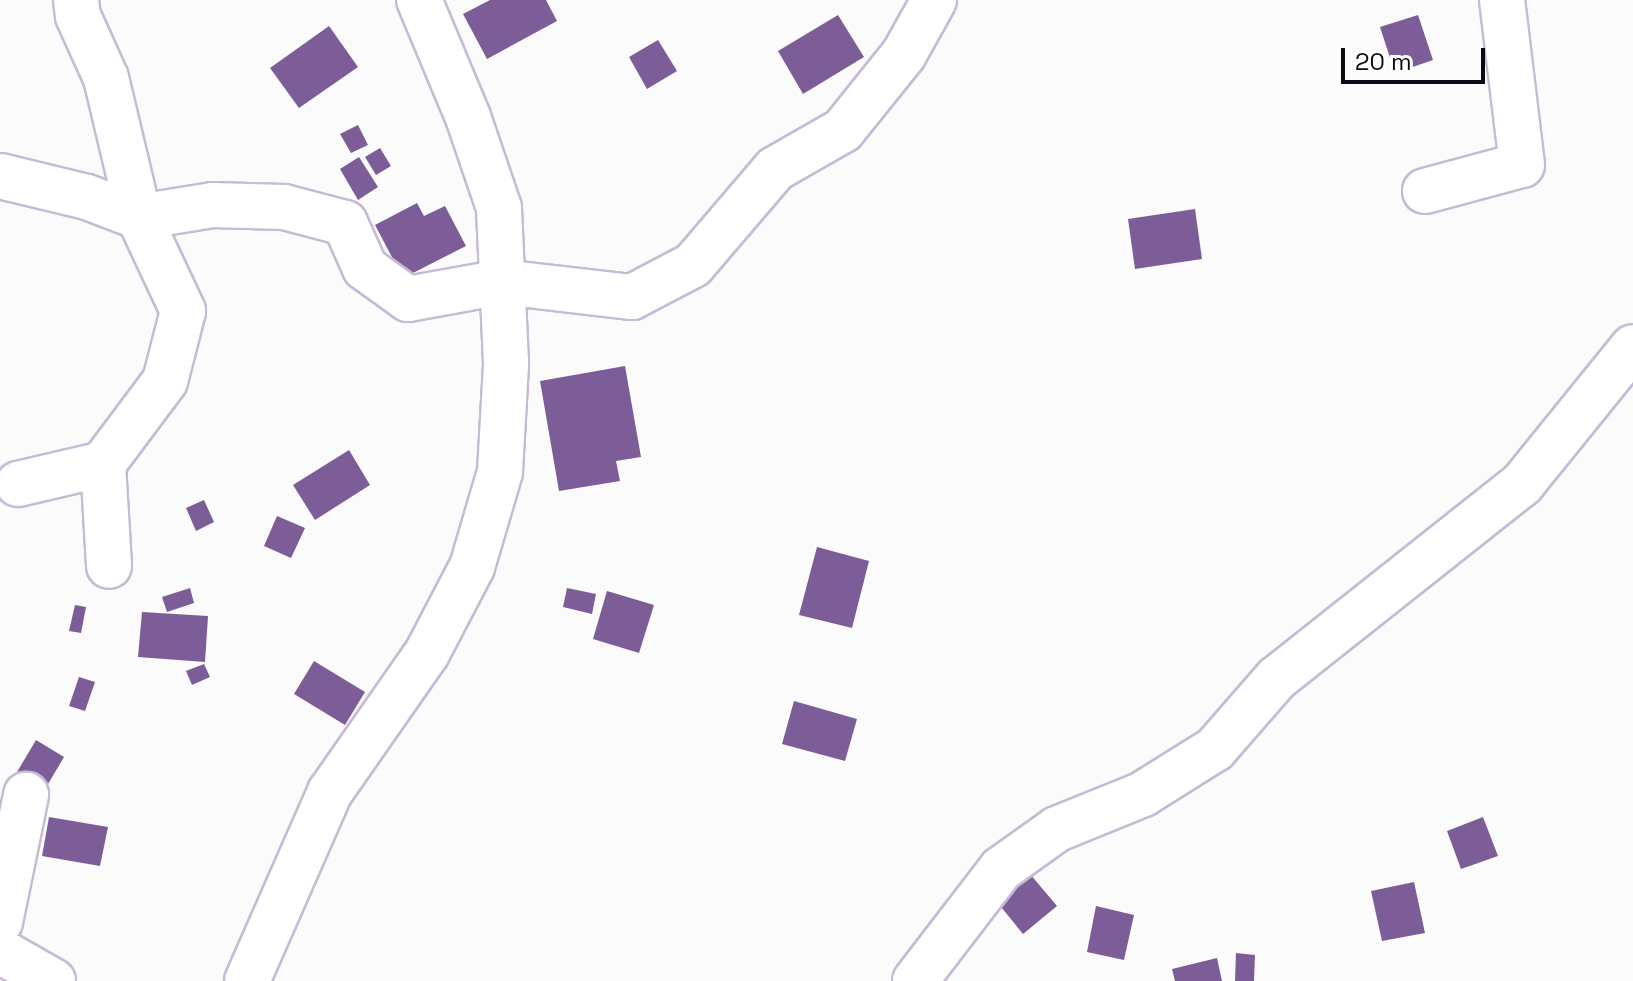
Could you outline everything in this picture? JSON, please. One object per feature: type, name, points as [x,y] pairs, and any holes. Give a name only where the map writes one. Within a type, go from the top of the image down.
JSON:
[{"type":"street","points":[[18,484],[103,464],[165,381],[183,311],[139,217],[106,78],[78,16],[76,0]]},
{"type":"street","points":[[247,981],[330,792],[427,653],[472,567],[500,472],[506,363],[499,208],[468,117],[419,0]]},
{"type":"street","points":[[0,176],[87,197],[139,217],[213,205],[284,207],[345,223],[365,268],[408,299],[502,282],[632,297],[693,265],[775,169],[843,130],[904,54],[934,0]]},
{"type":"street","points":[[1425,191],[1522,165],[1502,0]]},
{"type":"street","points":[[915,981],[1001,869],[1057,829],[1143,794],[1215,749],[1277,678],[1522,484],[1633,347]]},
{"type":"street","points":[[103,464],[109,566]]},
{"type":"street","points":[[0,922],[26,795]]},
{"type":"street","points":[[0,951],[53,981]]},
{"type":"building","points":[[490,0],[546,0],[557,21],[487,59],[463,14]]},
{"type":"building","points":[[838,15],[864,57],[803,94],[778,51]]},
{"type":"building","points":[[1418,15],[1433,60],[1395,73],[1380,27]]},
{"type":"building","points":[[329,26],[358,67],[299,108],[270,68]]},
{"type":"building","points":[[658,40],[677,71],[647,89],[629,57]]},
{"type":"building","points":[[358,125],[368,145],[351,153],[340,134]]},
{"type":"building","points":[[380,148],[391,166],[376,175],[365,157]]},
{"type":"building","points":[[359,157],[378,187],[358,200],[340,169]]},
{"type":"building","points":[[417,203],[424,216],[445,206],[466,246],[403,278],[375,225]]},
{"type":"building","points":[[1195,209],[1202,259],[1135,269],[1128,219]]},
{"type":"building","points":[[625,366],[641,457],[616,461],[620,481],[559,491],[540,381]]},
{"type":"building","points":[[349,450],[370,485],[315,520],[293,485]]},
{"type":"building","points":[[204,500],[214,522],[196,531],[186,508]]},
{"type":"building","points":[[277,516],[305,528],[291,558],[264,546]]},
{"type":"building","points":[[817,547],[869,561],[852,628],[799,615]]},
{"type":"building","points":[[190,588],[194,603],[167,612],[162,597]]},
{"type":"building","points":[[567,588],[596,594],[592,614],[563,607]]},
{"type":"building","points":[[607,591],[654,605],[639,653],[593,639]]},
{"type":"building","points":[[75,605],[86,607],[81,633],[69,631]]},
{"type":"building","points":[[142,612],[208,616],[205,662],[138,657]]},
{"type":"building","points":[[314,661],[365,692],[345,725],[294,694]]},
{"type":"building","points":[[204,664],[210,677],[192,685],[186,671]]},
{"type":"building","points":[[79,677],[95,682],[85,711],[69,706]]},
{"type":"building","points":[[794,701],[857,719],[845,761],[782,744]]},
{"type":"building","points":[[36,740],[64,757],[45,789],[17,772]]},
{"type":"building","points":[[49,817],[108,827],[100,866],[42,856]]},
{"type":"building","points":[[1483,817],[1498,856],[1461,869],[1447,831]]},
{"type":"building","points":[[1030,874],[1057,906],[1023,934],[997,902]]},
{"type":"building","points":[[1414,882],[1425,933],[1382,941],[1371,891]]},
{"type":"building","points":[[1096,906],[1134,915],[1124,960],[1087,952]]},
{"type":"building","points":[[1236,953],[1255,955],[1254,981],[1235,981]]},
{"type":"building","points":[[1217,958],[1222,981],[1175,981],[1172,969]]}]
